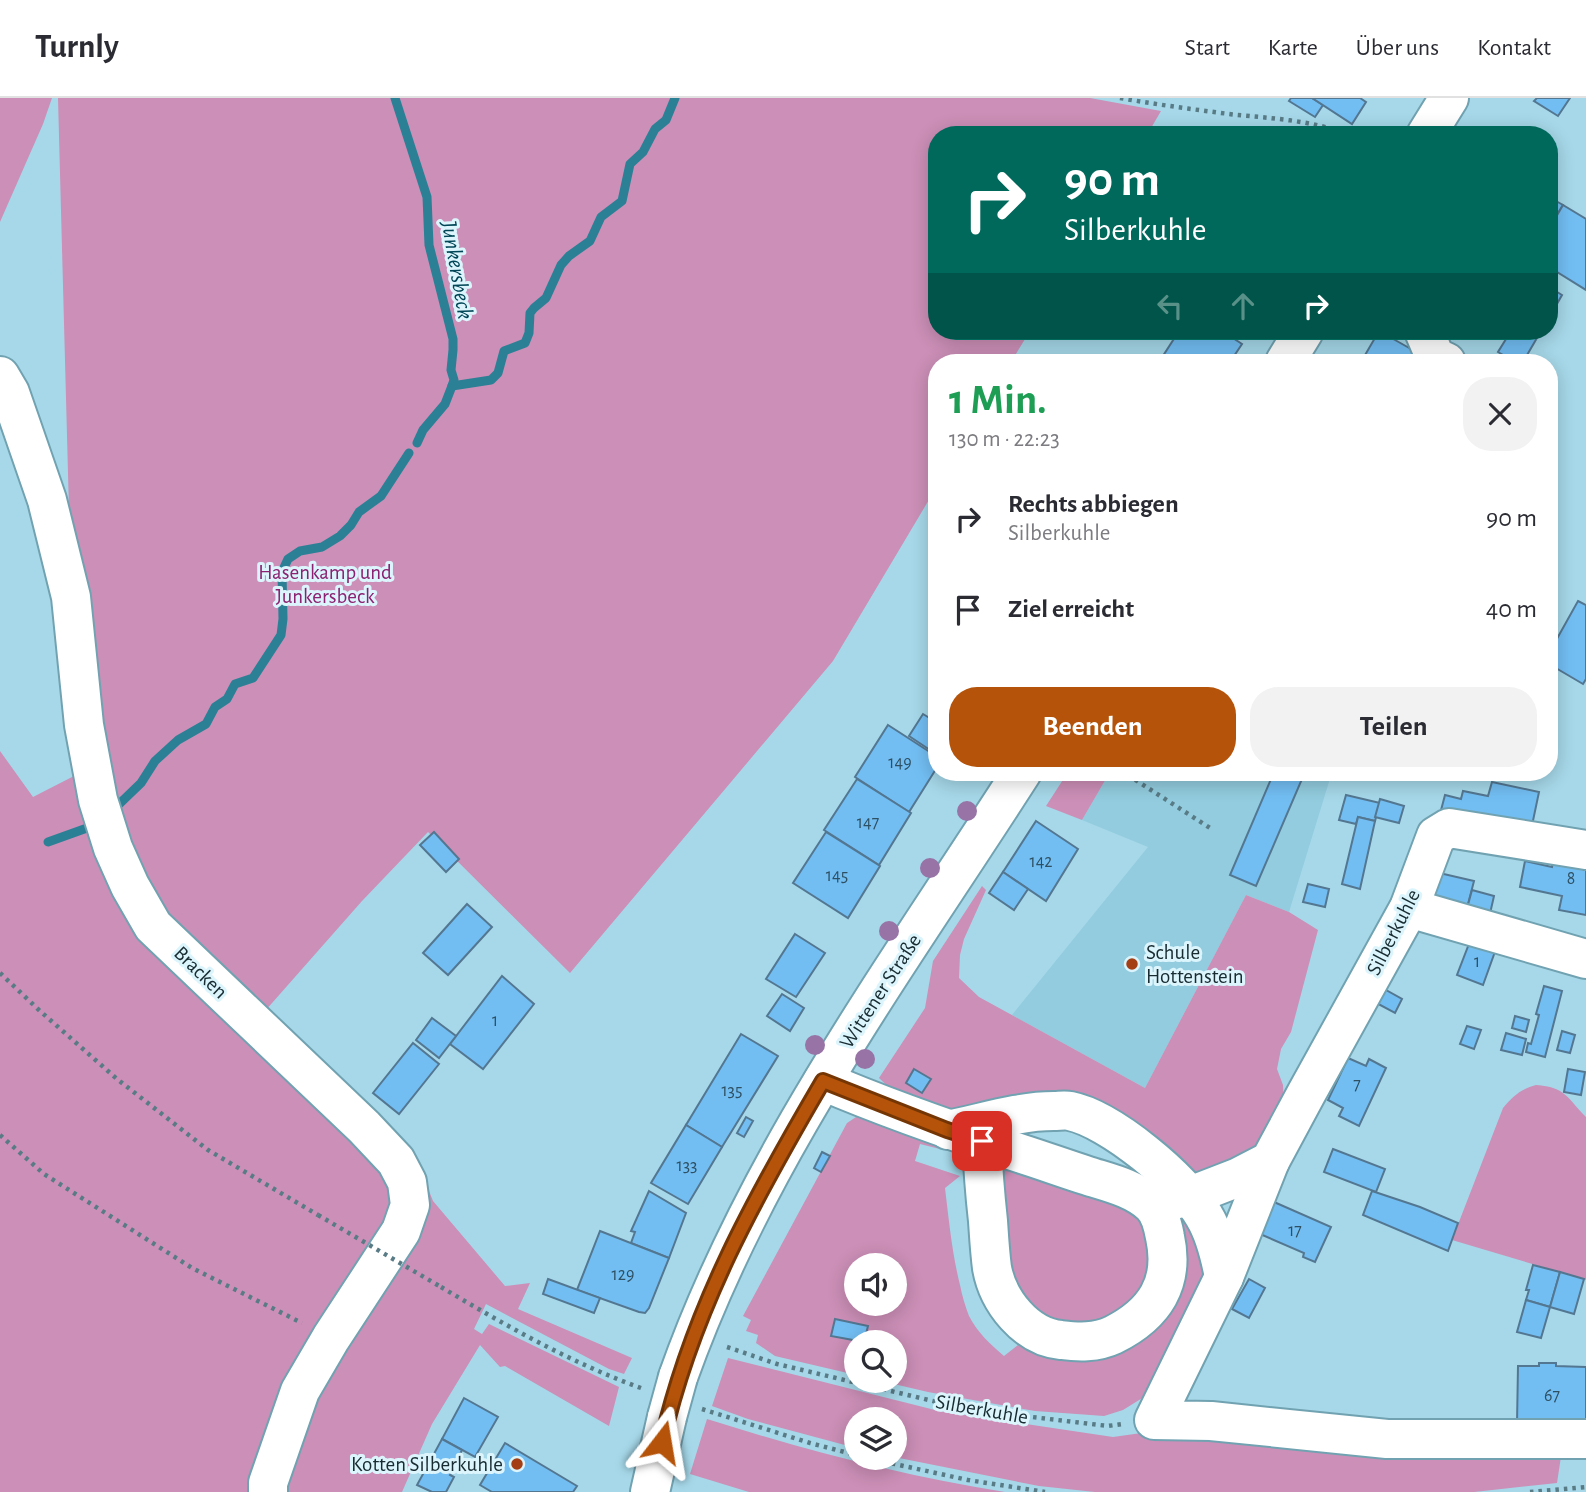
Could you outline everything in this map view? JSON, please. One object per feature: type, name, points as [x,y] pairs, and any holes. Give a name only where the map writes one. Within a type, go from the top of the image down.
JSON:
[{"type":"street","points":[[1432,126],[1449,98]]},
{"type":"street","name":"Bracken","points":[[0,376],[10,393],[47,500],[71,597],[84,725],[98,800],[113,848],[130,886],[153,926],[365,1127],[396,1161],[407,1182],[410,1205],[401,1231],[300,1391],[268,1483],[268,1492]]},
{"type":"street","name":"Wittener Straße","points":[[650,1492],[678,1377],[738,1234],[780,1153],[823,1081],[1016,781]]},
{"type":"street","name":"Silberkuhle","points":[[1154,1420],[1224,1277],[1270,1161],[1409,908],[1436,836],[1449,828],[1586,850]]},
{"type":"street","points":[[1409,908],[1586,959]]},
{"type":"street","points":[[823,1081],[964,1136],[1128,1189],[1153,1205],[1163,1224],[1169,1255],[1166,1280],[1154,1303],[1136,1322],[1110,1336],[1084,1342],[1055,1340],[1030,1329],[1012,1312],[1001,1295],[992,1270],[984,1188],[964,1136]]},
{"type":"street","points":[[964,1136],[1035,1111],[1070,1111],[1096,1121],[1124,1137],[1190,1196],[1205,1216],[1220,1253],[1224,1277]]},
{"type":"street","points":[[1153,1205],[1190,1196],[1239,1177],[1270,1161]]},
{"type":"street","points":[[1154,1420],[1211,1421],[1387,1439],[1586,1439]]},
{"type":"path","points":[[1120,98],[1316,126]]},
{"type":"path","points":[[1137,781],[1210,828]]},
{"type":"path","points":[[0,973],[117,1079],[208,1150],[504,1325]]},
{"type":"path","points":[[0,1135],[44,1174],[192,1268],[331,1338]]},
{"type":"path","name":"Silberkuhle","points":[[693,1336],[777,1364],[933,1401],[1032,1418],[1108,1426],[1154,1420]]},
{"type":"path","points":[[907,1467],[1045,1492]]},
{"type":"path","points":[[1530,1492],[1586,1487]]},
{"type":"shaded area","name":"Schule Hottenstein","points":[[1105,781],[1329,781],[1289,912],[1246,895],[1145,1088],[1012,1015],[1148,847],[1082,820]]},
{"type":"green space","points":[[0,98],[52,98],[0,222]]},
{"type":"green space","name":"Hasenkamp und Junkersbeck","points":[[58,98],[1090,98],[1161,111],[1152,126],[928,126],[928,340],[1024,340],[1016,354],[928,354],[928,501],[833,661],[570,973],[428,832],[362,901],[265,1011],[423,1176],[433,1201],[505,1286],[530,1283],[518,1309],[632,1358],[624,1374],[609,1369],[486,1304],[474,1329],[482,1334],[489,1324],[619,1387],[609,1426],[505,1366],[500,1367],[480,1345],[432,1424],[402,1492],[0,1492],[0,751],[33,797],[74,776]]},
{"type":"green space","points":[[1062,781],[1105,781],[1082,820],[1046,806]]},
{"type":"green space","points":[[982,886],[986,890],[964,939],[959,978],[979,997],[1145,1088],[1246,895],[1289,912],[1318,930],[1291,1032],[1281,1049],[1277,1069],[1283,1085],[1284,1107],[1251,1157],[1198,1182],[1131,1127],[934,1108],[896,1094],[879,1078],[925,1008],[933,961]]},
{"type":"green space","points":[[1536,1085],[1560,1091],[1586,1117],[1586,1280],[1452,1240],[1503,1108],[1518,1094]]},
{"type":"green space","points":[[865,1115],[922,1139],[940,1149],[920,1144],[915,1161],[960,1176],[945,1188],[962,1293],[972,1322],[1004,1356],[1023,1341],[1114,1349],[1176,1209],[1215,1261],[1144,1397],[1123,1410],[1104,1416],[1035,1411],[907,1387],[907,1330],[844,1330],[844,1372],[775,1356],[756,1343],[758,1335],[746,1331],[751,1320],[743,1316],[847,1123]]},
{"type":"green space","points":[[1015,1164],[1140,1214],[1155,1248],[1143,1297],[1108,1324],[1060,1330],[1013,1292],[1003,1173],[1007,1166]]},
{"type":"green space","points":[[728,1358],[844,1387],[844,1393],[867,1393],[939,1411],[1113,1437],[1163,1430],[1562,1450],[1557,1483],[1474,1492],[1095,1492],[1039,1486],[907,1460],[907,1407],[844,1407],[844,1445],[748,1419],[712,1406]]},
{"type":"green space","points":[[707,1419],[844,1458],[844,1470],[895,1470],[1005,1492],[749,1492],[690,1474]]},
{"type":"building","points":[[1291,98],[1312,98],[1323,105],[1315,117],[1289,101]]},
{"type":"building","points":[[1312,98],[1360,98],[1366,102],[1352,124]]},
{"type":"building","points":[[1537,98],[1570,98],[1558,116],[1534,101]]},
{"type":"building","points":[[1563,205],[1586,219],[1586,290],[1558,273],[1558,214]]},
{"type":"building","points":[[1173,340],[1236,340],[1242,344],[1235,354],[1164,354]]},
{"type":"building","points":[[1374,340],[1395,340],[1420,354],[1366,354]]},
{"type":"building","points":[[1505,340],[1536,340],[1528,354],[1498,352]]},
{"type":"building","points":[[1578,601],[1586,605],[1586,679],[1583,684],[1558,669],[1558,637]]},
{"type":"building","points":[[923,714],[928,717],[928,749],[909,736]]},
{"type":"building","points":[[888,725],[928,751],[928,781],[909,812],[855,777]]},
{"type":"building","points":[[857,779],[911,813],[879,865],[824,830]]},
{"type":"building","points":[[1270,781],[1301,781],[1256,886],[1230,875]]},
{"type":"building","points":[[1492,782],[1539,792],[1530,835],[1440,814],[1445,795],[1461,799],[1463,791],[1488,796]]},
{"type":"building","points":[[1346,795],[1380,803],[1375,821],[1358,817],[1356,824],[1339,820]]},
{"type":"building","points":[[1380,799],[1404,806],[1399,823],[1375,817]]},
{"type":"building","points":[[1358,817],[1375,821],[1360,889],[1342,884]]},
{"type":"building","points":[[1036,821],[1078,849],[1046,901],[1003,872]]},
{"type":"building","points":[[434,832],[459,859],[446,872],[420,845]]},
{"type":"building","points":[[826,832],[880,866],[848,918],[793,883]]},
{"type":"building","points":[[1555,851],[1586,857],[1586,915],[1559,910],[1562,896],[1520,887],[1525,861],[1552,867]]},
{"type":"building","points":[[1003,872],[1028,889],[1014,910],[989,893]]},
{"type":"building","points":[[1435,872],[1474,881],[1466,912],[1421,901]]},
{"type":"building","points":[[1308,884],[1329,889],[1325,907],[1303,902]]},
{"type":"building","points":[[1472,890],[1494,896],[1489,918],[1466,912]]},
{"type":"building","points":[[467,904],[492,927],[448,975],[423,953]]},
{"type":"building","points":[[795,934],[825,953],[796,997],[766,979]]},
{"type":"building","points":[[1472,936],[1497,946],[1483,985],[1457,975]]},
{"type":"building","points":[[502,976],[534,1004],[483,1069],[450,1044]]},
{"type":"building","points":[[1377,985],[1402,999],[1395,1013],[1369,999]]},
{"type":"building","points":[[1544,986],[1562,991],[1545,1057],[1526,1052],[1539,1015],[1536,1014]]},
{"type":"building","points":[[782,994],[804,1008],[790,1031],[767,1016]]},
{"type":"building","points":[[1515,1016],[1529,1020],[1526,1032],[1512,1028]]},
{"type":"building","points":[[432,1018],[456,1036],[439,1058],[416,1040]]},
{"type":"building","points":[[1467,1026],[1481,1030],[1474,1049],[1460,1044]]},
{"type":"building","points":[[1562,1031],[1575,1035],[1570,1053],[1557,1050]]},
{"type":"building","points":[[1506,1033],[1526,1039],[1522,1055],[1501,1050]]},
{"type":"building","points":[[741,1034],[778,1056],[722,1147],[686,1125]]},
{"type":"building","points":[[413,1043],[439,1064],[399,1114],[373,1093]]},
{"type":"building","points":[[1348,1058],[1366,1066],[1369,1059],[1386,1068],[1359,1126],[1339,1116],[1343,1108],[1328,1100]]},
{"type":"building","points":[[914,1069],[931,1079],[922,1093],[906,1083]]},
{"type":"building","points":[[1568,1069],[1585,1072],[1581,1095],[1564,1092]]},
{"type":"building","points":[[746,1117],[753,1121],[744,1137],[737,1133]]},
{"type":"building","points":[[686,1125],[722,1147],[688,1204],[651,1183]]},
{"type":"building","points":[[1333,1149],[1385,1169],[1376,1192],[1324,1172]]},
{"type":"building","points":[[822,1152],[830,1156],[821,1172],[814,1168]]},
{"type":"building","points":[[649,1191],[686,1213],[669,1258],[631,1243],[635,1232],[631,1231]]},
{"type":"building","points":[[1372,1191],[1458,1223],[1448,1251],[1363,1215]]},
{"type":"building","points":[[1274,1202],[1331,1227],[1315,1262],[1303,1257],[1304,1253],[1260,1234]]},
{"type":"building","points":[[600,1231],[669,1258],[645,1313],[577,1290]]},
{"type":"building","points":[[1533,1265],[1560,1272],[1550,1307],[1526,1300]]},
{"type":"building","points":[[1560,1272],[1584,1279],[1574,1314],[1550,1307]]},
{"type":"building","points":[[548,1279],[600,1298],[594,1313],[543,1294]]},
{"type":"building","points":[[1249,1279],[1265,1288],[1249,1318],[1232,1309]]},
{"type":"building","points":[[1526,1300],[1550,1307],[1541,1338],[1517,1332]]},
{"type":"building","points":[[835,1319],[868,1326],[867,1330],[844,1330],[844,1338],[831,1336]]},
{"type":"building","points":[[1539,1363],[1586,1367],[1586,1426],[1517,1424],[1518,1366],[1539,1366]]},
{"type":"building","points":[[464,1398],[498,1417],[475,1457],[442,1439]]},
{"type":"building","points":[[442,1439],[462,1450],[450,1475],[454,1477],[446,1492],[432,1492],[417,1485]]},
{"type":"building","name":"Kotten Silberkuhle","points":[[505,1443],[577,1486],[573,1492],[492,1492],[480,1485]]},
{"type":"waterway","name":"Junkersbeck","points":[[395,98],[427,197],[429,245],[453,339],[452,386],[445,404],[423,430],[417,443]]},
{"type":"waterway","points":[[452,386],[491,380],[498,373],[504,351],[525,343],[529,333],[530,313],[546,298],[561,265],[590,241],[601,217],[622,201],[630,164],[643,152],[655,129],[666,120],[675,98]]},
{"type":"waterway","name":"Junkersbeck","points":[[114,809],[141,783],[155,761],[178,740],[206,724],[215,707],[227,699],[235,684],[253,678],[281,635],[282,572],[288,559],[300,551],[322,547],[340,536],[359,512],[381,496],[409,453]]},
{"type":"waterway","name":"Junkersbeck","points":[[48,842],[87,828]]},
{"type":"place","name":"Schule Hottenstein","points":[[1132,964]]},
{"type":"place","name":"Kotten Silberkuhle","points":[[517,1464]]},
{"type":"route","points":[[662,1442],[678,1377],[738,1234],[780,1153],[823,1081],[982,1141]]}]
